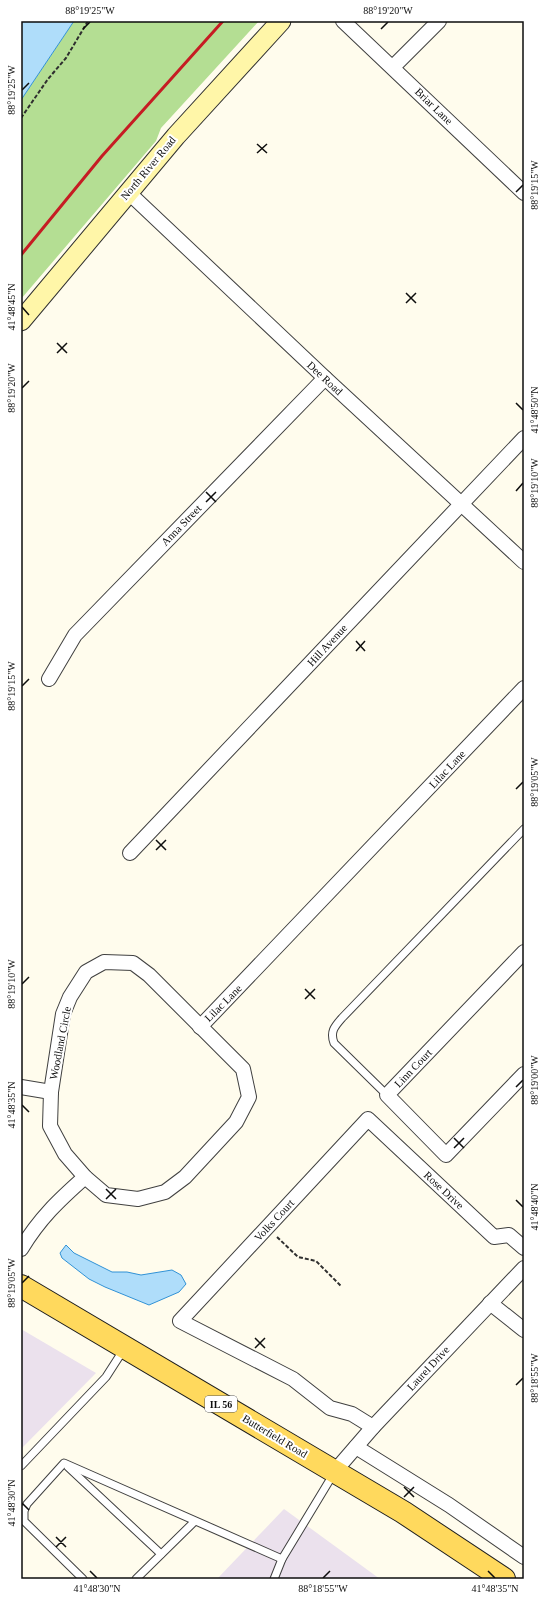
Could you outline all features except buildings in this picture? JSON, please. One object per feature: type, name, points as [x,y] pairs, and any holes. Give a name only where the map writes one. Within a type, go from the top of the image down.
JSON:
[{"type":"main road","name":"North River Road","points":[[21,321],[176,136],[281,21]]},
{"type":"main road","name":"Butterfield Road","points":[[21,1286],[403,1512],[504,1579]]},
{"type":"street","name":"Briar Lane","points":[[343,21],[524,193]]},
{"type":"street","points":[[393,67],[439,21]]},
{"type":"street","name":"Dee Road","points":[[128,192],[325,378],[524,562]]},
{"type":"street","name":"Anna Street","points":[[49,679],[75,635],[325,378]]},
{"type":"street","name":"Hill Avenue","points":[[130,853],[524,438]]},
{"type":"street","name":"Lilac Lane","points":[[85,1177],[106,1195],[138,1199],[166,1192],[185,1177],[236,1122],[249,1097],[243,1069],[200,1027],[524,688]]},
{"type":"street","name":"Linn Court","points":[[524,952],[387,1095],[446,1155],[524,1074]]},
{"type":"street","name":"Woodland Circle","points":[[85,1177],[65,1154],[50,1126],[51,1092],[63,1014],[70,997],[86,972],[104,962],[133,963],[149,974],[200,1027]]},
{"type":"street","points":[[21,1087],[51,1092]]},
{"type":"street","name":"Rose Drive","points":[[368,1119],[494,1237],[509,1235],[524,1248]]},
{"type":"street","name":"Volks Court","points":[[368,1119],[180,1321],[293,1379],[330,1408],[352,1414],[373,1427]]},
{"type":"street","points":[[21,1249],[35,1226],[52,1206],[85,1177]]},
{"type":"street","name":"Laurel Drive","points":[[335,1471],[373,1427],[524,1268]]},
{"type":"street","points":[[490,1303],[524,1330]]},
{"type":"street","points":[[356,1446],[449,1505],[524,1558]]},
{"type":"lane","points":[[387,1095],[334,1043],[331,1036],[332,1031],[348,1012],[524,830]]},
{"type":"lane","points":[[21,1466],[106,1376],[126,1348]]},
{"type":"lane","points":[[64,1463],[194,1522],[282,1559]]},
{"type":"lane","points":[[64,1463],[161,1554]]},
{"type":"lane","points":[[64,1463],[27,1504],[24,1511],[24,1521],[83,1579]]},
{"type":"lane","points":[[274,1579],[282,1559],[335,1471]]},
{"type":"lane","points":[[136,1579],[194,1522]]},
{"type":"path","points":[[21,118],[48,79],[66,58],[88,21]]},
{"type":"path","points":[[276,1236],[298,1257],[316,1261],[341,1286]]},
{"type":"shaded area","points":[[21,1329],[96,1373],[21,1449]]},
{"type":"shaded area","points":[[284,1509],[380,1579],[217,1579]]},
{"type":"green space","points":[[74,21],[259,21],[161,128],[156,141],[21,299],[21,100]]},
{"type":"water","points":[[21,21],[74,21],[21,100]]},
{"type":"water","points":[[66,1245],[74,1253],[112,1272],[127,1272],[141,1275],[172,1270],[181,1275],[186,1284],[179,1292],[149,1305],[89,1279],[62,1258],[60,1253]]},
{"type":"railway","points":[[21,255],[102,156],[223,21]]}]
